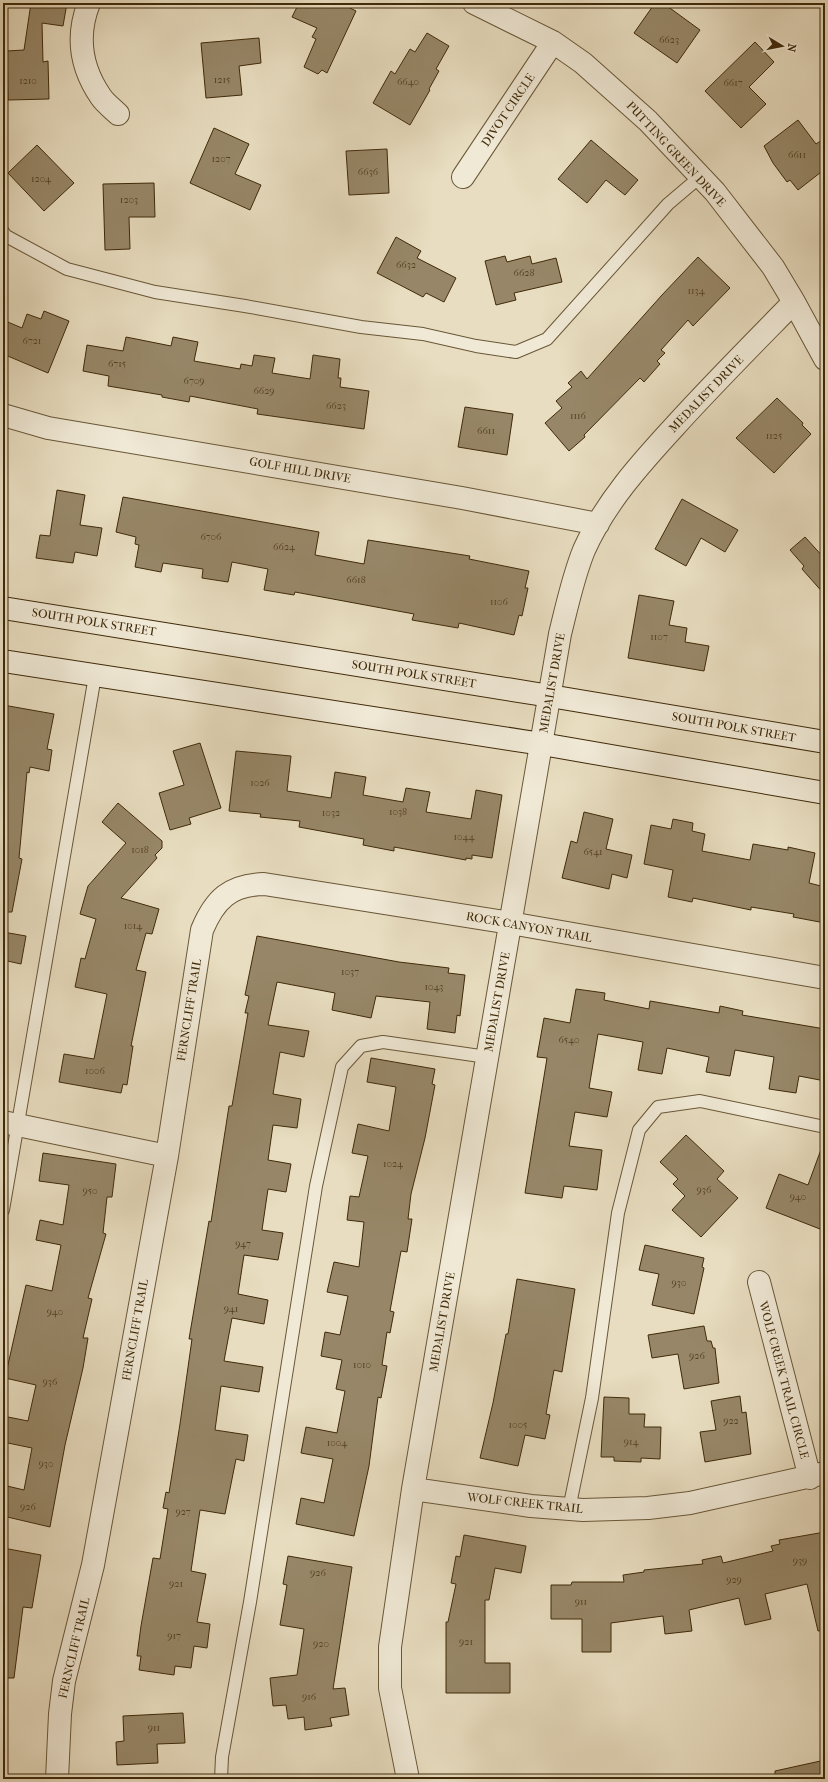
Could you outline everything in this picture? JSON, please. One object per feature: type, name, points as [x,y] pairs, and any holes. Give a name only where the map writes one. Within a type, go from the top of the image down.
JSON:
[{"type":"street","points":[[89,3],[83,18],[82,40],[85,66],[101,97],[118,114]]},
{"type":"street","name":"PUTTING GREEN DRIVE","points":[[474,3],[553,42],[583,63],[618,92],[648,121],[715,192],[773,267],[825,359]]},
{"type":"street","name":"DIVOT CIRCLE","points":[[463,177],[553,42]]},
{"type":"street","name":"MEDALIST DRIVE","points":[[408,1779],[390,1688],[390,1647],[414,1489],[487,1057],[560,634],[571,590],[584,550],[618,492],[643,461],[705,393],[794,302]]},
{"type":"street","name":"GOLF HILL DRIVE","points":[[3,415],[48,428],[462,498],[598,524]]},
{"type":"street","name":"SOUTH POLK STREET","points":[[3,608],[825,742]]},
{"type":"street","points":[[3,662],[542,744],[825,793]]},
{"type":"street","name":"ROCK CANYON TRAIL","points":[[233,890],[248,885],[264,884],[510,924],[825,978]]},
{"type":"street","name":"FERNCLIFF TRAIL","points":[[57,1779],[60,1714],[64,1681],[93,1565],[167,1156],[202,930],[208,915],[219,901],[233,890]]},
{"type":"street","points":[[10,1124],[167,1156]]},
{"type":"street","name":"WOLF CREEK TRAIL CIRCLE","points":[[759,1282],[818,1475]]},
{"type":"street","name":"WOLF CREEK TRAIL","points":[[414,1489],[531,1506],[583,1510],[648,1508],[690,1503],[818,1475]]},
{"type":"lane","points":[[3,232],[6,236],[67,269],[155,292],[245,306],[361,327],[423,334],[476,346],[516,352],[547,339],[668,204],[700,176]]},
{"type":"lane","points":[[3,1210],[10,1124],[95,676]]},
{"type":"lane","points":[[221,1779],[222,1757],[250,1602],[315,1194],[342,1067],[361,1046],[383,1042],[487,1057]]},
{"type":"lane","points":[[569,1509],[592,1398],[618,1213],[639,1130],[658,1106],[700,1101],[825,1127]]},
{"type":"building","points":[[31,3],[67,3],[63,26],[42,23],[43,62],[48,61],[49,99],[8,100],[7,51],[24,50]]},
{"type":"building","points":[[299,3],[340,3],[356,11],[327,73],[322,70],[318,74],[304,67],[316,39],[312,37],[317,28],[292,17]]},
{"type":"building","points":[[655,3],[663,3],[700,30],[677,63],[634,33]]},
{"type":"building","points":[[427,33],[449,46],[436,69],[439,71],[429,89],[430,90],[410,125],[373,103],[391,71],[395,74],[410,49],[415,52]]},
{"type":"building","points":[[259,38],[261,63],[239,66],[242,95],[206,98],[201,43]]},
{"type":"building","points":[[755,42],[774,62],[749,87],[766,104],[741,128],[705,91]]},
{"type":"building","points":[[798,120],[816,144],[825,138],[825,169],[798,190],[790,180],[787,182],[773,163],[764,146]]},
{"type":"building","points":[[214,128],[249,144],[235,174],[261,185],[250,210],[190,183]]},
{"type":"building","points":[[591,140],[638,180],[625,195],[606,180],[587,203],[558,179]]},
{"type":"building","points":[[37,145],[74,183],[44,211],[8,173]]},
{"type":"building","points":[[387,149],[389,193],[349,195],[346,151]]},
{"type":"building","points":[[154,183],[155,217],[129,217],[130,249],[105,250],[103,184]]},
{"type":"building","points":[[396,237],[421,251],[417,258],[456,278],[444,302],[426,293],[423,297],[377,273]]},
{"type":"building","points":[[505,256],[507,262],[530,256],[532,264],[556,258],[562,282],[514,293],[516,300],[496,305],[485,261]]},
{"type":"building","points":[[698,257],[730,288],[693,326],[688,320],[661,350],[665,353],[657,361],[660,364],[644,382],[640,378],[584,435],[585,437],[569,451],[545,423],[562,408],[556,401],[572,387],[568,383],[581,371],[587,379]]},
{"type":"building","points":[[44,311],[69,321],[48,373],[3,354],[3,320],[22,328],[27,314],[41,319]]},
{"type":"building","points":[[126,337],[171,346],[173,337],[198,342],[194,361],[240,369],[241,364],[252,366],[254,355],[275,358],[272,373],[310,379],[313,355],[340,359],[338,378],[341,378],[340,387],[369,391],[364,429],[257,414],[258,409],[190,396],[189,402],[162,397],[162,395],[108,386],[109,376],[83,371],[87,345],[123,351]]},
{"type":"building","points":[[777,398],[803,423],[802,425],[811,434],[774,473],[736,438]]},
{"type":"building","points":[[465,407],[513,414],[507,455],[458,447]]},
{"type":"building","points":[[57,490],[85,495],[80,525],[102,528],[97,556],[75,552],[73,563],[36,558],[40,535],[50,536]]},
{"type":"building","points":[[123,497],[319,532],[315,555],[364,564],[368,540],[470,556],[469,559],[529,571],[525,588],[528,588],[522,616],[519,615],[514,635],[459,623],[458,628],[412,620],[414,614],[295,592],[294,595],[264,590],[268,569],[232,562],[228,582],[202,578],[203,569],[163,563],[161,572],[135,567],[139,545],[135,544],[136,537],[116,532]]},
{"type":"building","points":[[682,499],[738,530],[725,552],[701,538],[686,566],[655,549]]},
{"type":"building","points":[[805,537],[825,559],[825,595],[802,569],[804,566],[790,550]]},
{"type":"building","points":[[639,595],[674,601],[669,625],[687,628],[685,642],[709,646],[704,671],[628,658]]},
{"type":"building","points":[[3,705],[54,714],[47,749],[52,750],[49,771],[30,767],[29,773],[27,772],[19,858],[22,859],[12,912],[3,912]]},
{"type":"building","points":[[200,743],[221,808],[189,818],[191,824],[170,830],[159,793],[184,785],[173,751]]},
{"type":"building","points":[[236,751],[291,756],[287,791],[331,798],[335,772],[366,777],[363,795],[403,802],[406,788],[430,792],[426,812],[471,819],[476,790],[502,795],[492,858],[472,855],[472,859],[466,858],[466,860],[394,847],[394,851],[363,845],[364,839],[299,827],[300,821],[260,817],[261,814],[229,811]]},
{"type":"building","points":[[118,803],[162,841],[162,848],[155,855],[157,858],[121,898],[159,909],[152,934],[146,933],[136,970],[146,972],[131,1046],[133,1046],[127,1085],[123,1084],[121,1093],[59,1082],[64,1054],[94,1059],[107,994],[75,987],[81,958],[85,959],[96,919],[80,914],[88,886],[126,843],[102,822]]},
{"type":"building","points":[[584,812],[613,819],[606,849],[632,855],[627,878],[612,874],[609,889],[562,878],[571,841],[577,843]]},
{"type":"building","points":[[673,819],[693,823],[692,831],[705,834],[702,851],[750,860],[753,844],[788,850],[788,847],[815,853],[809,883],[825,887],[825,923],[793,917],[794,914],[751,907],[751,910],[693,898],[692,902],[668,897],[673,870],[644,864],[651,825],[671,829]]},
{"type":"building","points":[[3,932],[26,936],[21,964],[3,960]]},
{"type":"building","points":[[257,936],[399,962],[449,968],[448,973],[465,975],[460,1016],[457,1015],[455,1033],[427,1029],[430,1002],[376,996],[371,1018],[332,1010],[335,993],[277,982],[268,1025],[309,1031],[304,1057],[280,1052],[273,1094],[301,1099],[297,1128],[273,1125],[268,1160],[291,1164],[286,1192],[268,1189],[262,1230],[283,1233],[278,1260],[244,1255],[238,1294],[268,1300],[264,1324],[232,1318],[224,1361],[263,1367],[259,1392],[221,1386],[215,1430],[248,1435],[244,1461],[236,1459],[225,1514],[200,1510],[191,1571],[206,1574],[197,1622],[210,1624],[207,1648],[194,1646],[191,1668],[175,1666],[174,1675],[139,1670],[141,1656],[137,1656],[153,1558],[160,1559],[168,1509],[163,1508],[166,1492],[169,1493],[180,1424],[192,1339],[189,1339],[209,1221],[211,1222],[229,1106],[232,1106],[248,1013],[245,1013],[249,996],[245,995]]},
{"type":"building","points":[[576,989],[605,993],[604,1000],[649,1009],[650,1001],[719,1013],[720,1006],[743,1011],[742,1015],[825,1029],[825,1081],[799,1076],[796,1093],[769,1089],[774,1057],[735,1050],[730,1076],[706,1072],[709,1057],[667,1048],[662,1074],[638,1070],[643,1042],[598,1034],[589,1088],[612,1092],[607,1117],[575,1112],[569,1146],[602,1150],[597,1190],[564,1186],[562,1198],[525,1193],[547,1058],[537,1057],[544,1018],[570,1023]]},
{"type":"building","points":[[371,1058],[435,1069],[432,1084],[435,1085],[425,1138],[411,1194],[408,1219],[412,1219],[407,1252],[401,1251],[390,1311],[394,1312],[390,1333],[387,1332],[382,1365],[387,1366],[381,1398],[378,1397],[369,1466],[354,1536],[296,1524],[301,1498],[324,1503],[333,1459],[301,1453],[306,1427],[337,1433],[345,1391],[336,1389],[342,1360],[321,1356],[325,1332],[340,1335],[348,1296],[327,1292],[334,1262],[359,1267],[364,1222],[347,1220],[350,1196],[359,1197],[368,1156],[352,1153],[358,1124],[389,1131],[396,1087],[367,1082]]},
{"type":"building","points":[[686,1135],[724,1171],[717,1179],[738,1198],[701,1237],[672,1210],[685,1196],[673,1184],[678,1179],[660,1162]]},
{"type":"building","points":[[823,1144],[825,1145],[825,1217],[820,1229],[766,1208],[779,1174],[808,1185]]},
{"type":"building","points":[[43,1153],[116,1164],[112,1197],[107,1197],[103,1233],[106,1234],[88,1298],[92,1299],[83,1338],[88,1338],[83,1368],[65,1445],[50,1527],[3,1516],[3,1485],[24,1490],[32,1448],[3,1442],[3,1416],[28,1421],[36,1385],[5,1378],[26,1285],[52,1291],[61,1245],[36,1240],[40,1220],[63,1225],[69,1185],[39,1181]]},
{"type":"building","points":[[645,1245],[704,1258],[702,1267],[704,1268],[694,1314],[652,1305],[659,1274],[639,1270]]},
{"type":"building","points":[[517,1279],[575,1289],[562,1372],[554,1370],[546,1414],[550,1415],[545,1439],[525,1435],[518,1466],[480,1458],[493,1403],[506,1334],[508,1334]]},
{"type":"building","points":[[704,1326],[707,1341],[711,1341],[713,1348],[715,1348],[719,1383],[684,1389],[678,1354],[652,1358],[648,1335]]},
{"type":"building","points":[[740,1396],[742,1413],[746,1412],[751,1454],[705,1462],[700,1432],[716,1430],[711,1401]]},
{"type":"building","points":[[604,1397],[629,1398],[629,1414],[645,1414],[644,1427],[661,1427],[660,1459],[641,1458],[641,1462],[614,1461],[614,1457],[601,1457]]},
{"type":"building","points":[[825,1532],[825,1630],[818,1631],[807,1584],[765,1594],[771,1619],[745,1625],[739,1598],[689,1610],[692,1631],[665,1634],[663,1616],[611,1623],[611,1652],[582,1652],[582,1619],[551,1619],[551,1585],[571,1585],[572,1582],[624,1582],[623,1575],[644,1572],[644,1570],[703,1564],[702,1560],[721,1556],[723,1563],[773,1551],[771,1546],[780,1544],[779,1540]]},
{"type":"building","points":[[464,1535],[526,1546],[521,1573],[495,1568],[489,1600],[485,1600],[485,1663],[510,1663],[510,1693],[446,1693],[446,1622],[448,1622],[456,1584],[451,1583],[456,1556],[460,1557]]},
{"type":"building","points":[[3,1548],[41,1555],[32,1608],[23,1607],[14,1678],[3,1678]]},
{"type":"building","points":[[288,1556],[352,1567],[333,1689],[345,1688],[349,1715],[330,1718],[332,1726],[305,1730],[304,1717],[288,1719],[286,1705],[273,1706],[270,1678],[297,1675],[304,1629],[280,1625],[287,1585],[283,1584]]},
{"type":"building","points":[[183,1713],[185,1743],[157,1744],[158,1763],[117,1765],[116,1742],[124,1741],[123,1716]]},
{"type":"building","points":[[825,1760],[825,1779],[775,1779],[775,1771]]}]
